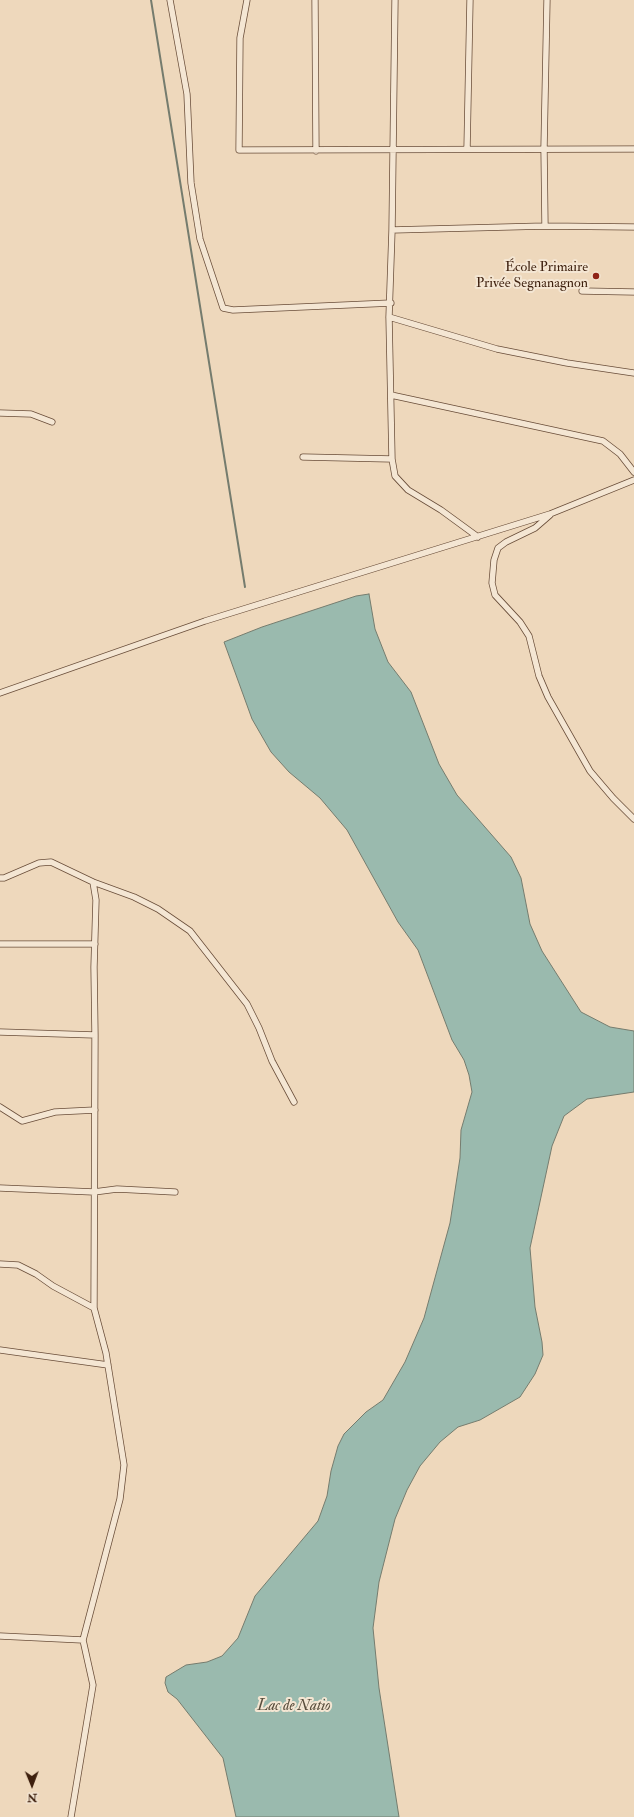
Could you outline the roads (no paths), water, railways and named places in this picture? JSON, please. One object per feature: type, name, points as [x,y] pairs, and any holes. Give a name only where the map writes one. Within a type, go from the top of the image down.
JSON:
[{"type":"street","points":[[170,0],[187,94],[191,184],[200,239],[223,308],[233,310],[391,303]]},
{"type":"street","points":[[247,0],[240,38],[239,150],[316,151],[544,148],[634,149]]},
{"type":"street","points":[[315,0],[316,151]]},
{"type":"street","points":[[395,0],[391,303],[389,317],[392,459],[395,476],[408,490],[441,510],[478,537]]},
{"type":"street","points":[[467,149],[470,0]]},
{"type":"street","points":[[545,226],[544,148],[547,0]]},
{"type":"street","points":[[392,230],[545,226],[634,227]]},
{"type":"street","points":[[582,291],[634,292]]},
{"type":"street","points":[[389,317],[497,349],[567,363],[634,373]]},
{"type":"street","points":[[391,395],[603,441],[620,454],[634,472]]},
{"type":"street","points":[[0,413],[31,414],[52,422]]},
{"type":"street","points":[[303,457],[392,459]]},
{"type":"street","points":[[0,693],[205,622],[550,514],[634,480]]},
{"type":"street","points":[[550,514],[539,525],[506,542],[498,548],[494,560],[492,583],[495,595],[520,622],[529,636],[539,676],[548,697],[590,771],[613,798],[634,819]]},
{"type":"street","points":[[0,878],[4,878],[40,862],[52,862],[93,882],[134,897],[158,909],[190,931],[247,1004],[259,1028],[272,1061],[294,1102]]},
{"type":"street","points":[[71,1817],[93,1685],[83,1640],[120,1499],[124,1465],[106,1353],[94,1308],[94,944],[96,900],[93,882]]},
{"type":"street","points":[[0,944],[94,944]]},
{"type":"street","points":[[0,1032],[95,1035]]},
{"type":"street","points":[[0,1107],[22,1121],[55,1112],[95,1110]]},
{"type":"street","points":[[0,1188],[94,1192],[117,1189],[176,1192]]},
{"type":"street","points":[[0,1264],[18,1265],[94,1308]]},
{"type":"street","points":[[0,1350],[108,1365]]},
{"type":"street","points":[[0,1636],[83,1640]]},
{"type":"water","name":"Lac de Natio","points":[[369,594],[375,629],[388,662],[411,692],[439,764],[457,795],[511,857],[521,878],[530,924],[542,951],[581,1012],[610,1027],[634,1031],[634,1092],[587,1099],[564,1116],[552,1146],[530,1248],[535,1307],[543,1355],[535,1374],[520,1397],[480,1420],[458,1427],[440,1442],[420,1466],[407,1490],[395,1519],[379,1582],[373,1628],[379,1688],[399,1817],[236,1817],[223,1758],[177,1699],[168,1692],[165,1683],[166,1677],[186,1665],[207,1662],[222,1656],[238,1638],[255,1596],[318,1521],[327,1496],[331,1471],[338,1446],[344,1434],[366,1412],[383,1400],[405,1362],[424,1318],[450,1223],[460,1158],[461,1130],[472,1092],[469,1075],[464,1060],[452,1040],[418,950],[398,922],[347,830],[320,798],[289,772],[271,752],[252,719],[224,642],[262,627],[356,596]]},
{"type":"waterway","points":[[151,0],[245,587]]},
{"type":"place","name":"École Primaire Privée Segnanagnon","points":[[596,276]]}]
